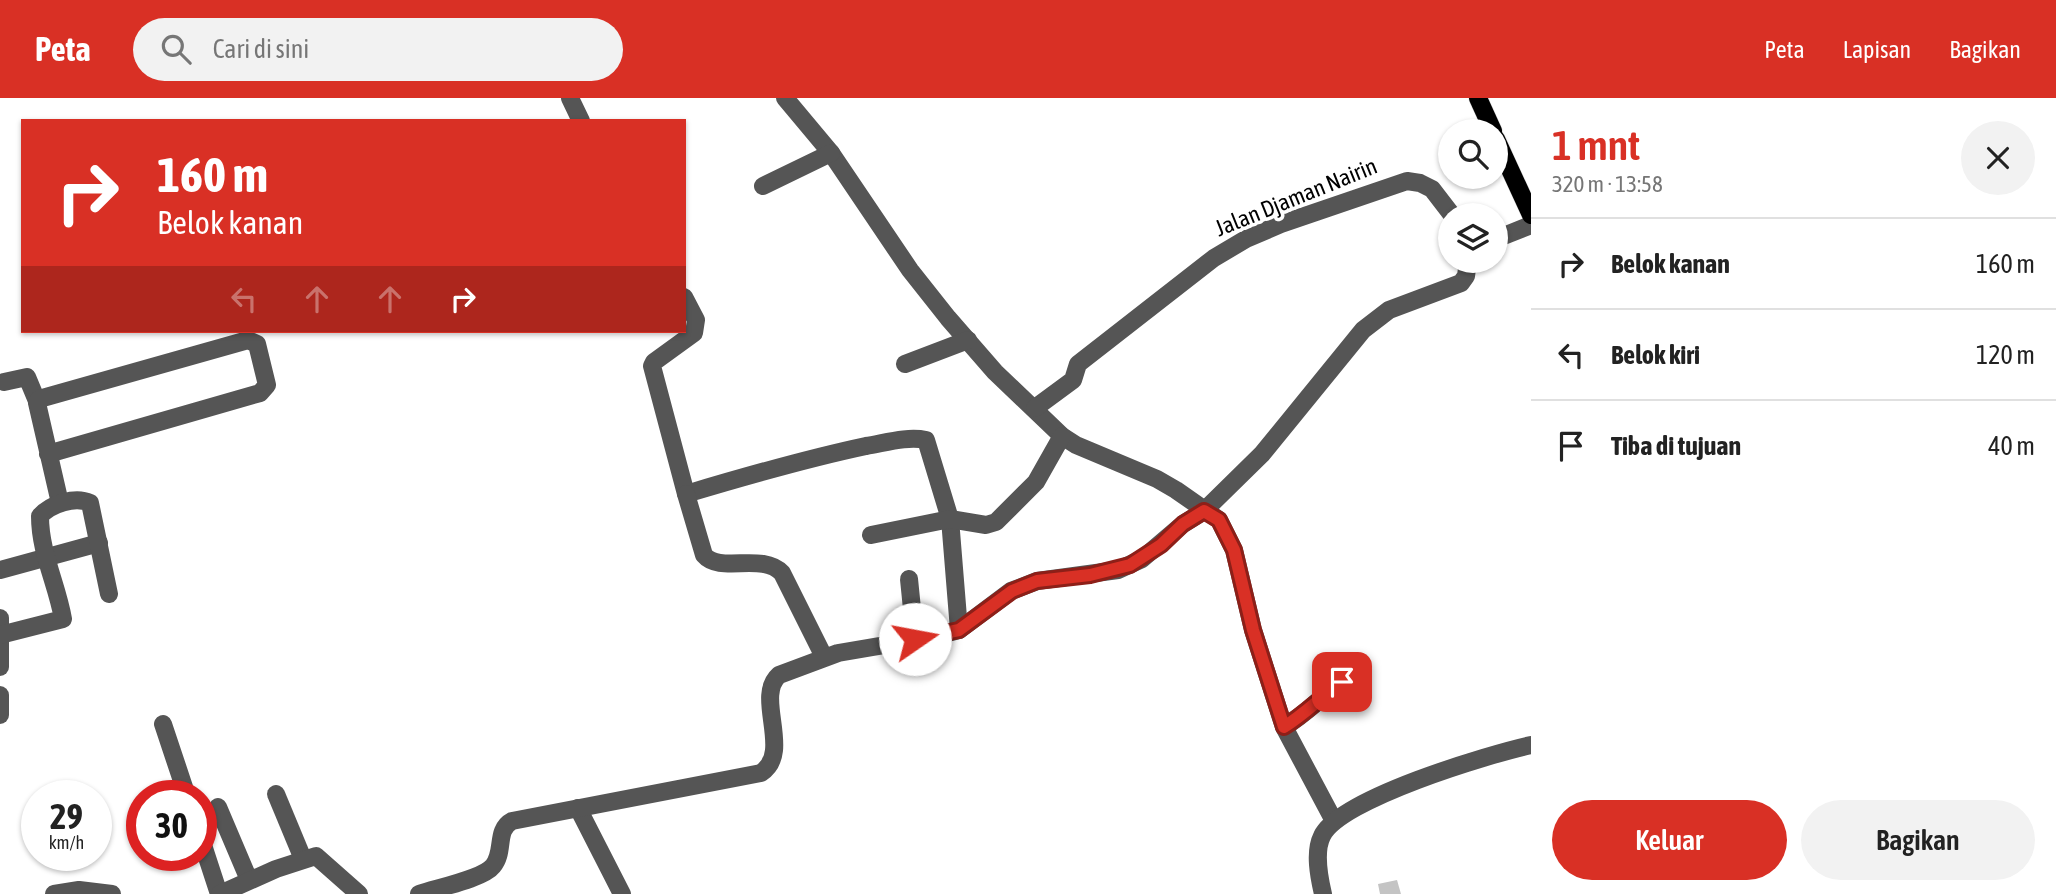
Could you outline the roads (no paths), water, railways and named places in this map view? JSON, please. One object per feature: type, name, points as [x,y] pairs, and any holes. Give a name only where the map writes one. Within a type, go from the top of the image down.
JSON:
[{"type":"main road","points":[[1478,98],[1488,119]]},
{"type":"main road","points":[[1508,164],[1531,215]]},
{"type":"street","points":[[570,98],[580,119]]},
{"type":"street","points":[[785,98],[861,194],[896,251],[995,372],[1062,436],[1091,453],[1157,479],[1219,520],[1234,550],[1253,630],[1284,727],[1334,821]]},
{"type":"street","points":[[764,186],[831,153]]},
{"type":"street","name":"Jalan Djaman Nairin","points":[[1035,408],[1073,380],[1078,364],[1214,257],[1246,239],[1355,197],[1406,181],[1420,183],[1432,189],[1443,203]]},
{"type":"street","points":[[1508,234],[1531,225]]},
{"type":"street","points":[[419,894],[465,887],[494,866],[501,849],[502,830],[512,821],[766,770],[773,755],[771,691],[774,680],[789,671],[824,657],[855,649],[959,630],[1012,591],[1025,585],[1053,578],[1118,570],[1130,565],[1204,511],[1275,439],[1363,330],[1389,310],[1461,283],[1466,273]]},
{"type":"street","points":[[686,301],[696,320],[694,333],[652,366],[704,555],[714,562],[767,564],[778,568],[824,657]]},
{"type":"street","points":[[37,401],[248,340],[257,344],[267,385],[261,393],[48,454]]},
{"type":"street","points":[[905,364],[968,340]]},
{"type":"street","points":[[4,382],[27,377],[37,401],[60,503]]},
{"type":"street","points":[[871,535],[950,519],[986,525],[996,522],[1036,481],[1062,436]]},
{"type":"street","points":[[687,494],[802,460],[917,438],[926,440],[950,519],[959,630]]},
{"type":"street","points":[[0,667],[0,629],[64,619],[46,558],[40,516],[60,503],[83,499],[90,503],[109,594]]},
{"type":"street","points":[[0,570],[99,543]]},
{"type":"street","points":[[909,579],[915,639]]},
{"type":"street","points":[[1284,727],[1312,708],[1316,700],[1342,682]]},
{"type":"street","points":[[0,695],[0,715]]},
{"type":"street","points":[[163,723],[182,780]]},
{"type":"street","points":[[1324,894],[1319,867],[1320,842],[1322,835],[1334,821],[1349,811],[1440,771],[1486,755],[1531,745]]},
{"type":"street","points":[[276,794],[303,859]]},
{"type":"street","points":[[218,807],[249,880]]},
{"type":"street","points":[[578,808],[622,894]]},
{"type":"street","points":[[212,871],[220,894],[249,880],[316,856],[359,894]]},
{"type":"street","points":[[54,894],[79,890],[113,894]]}]
